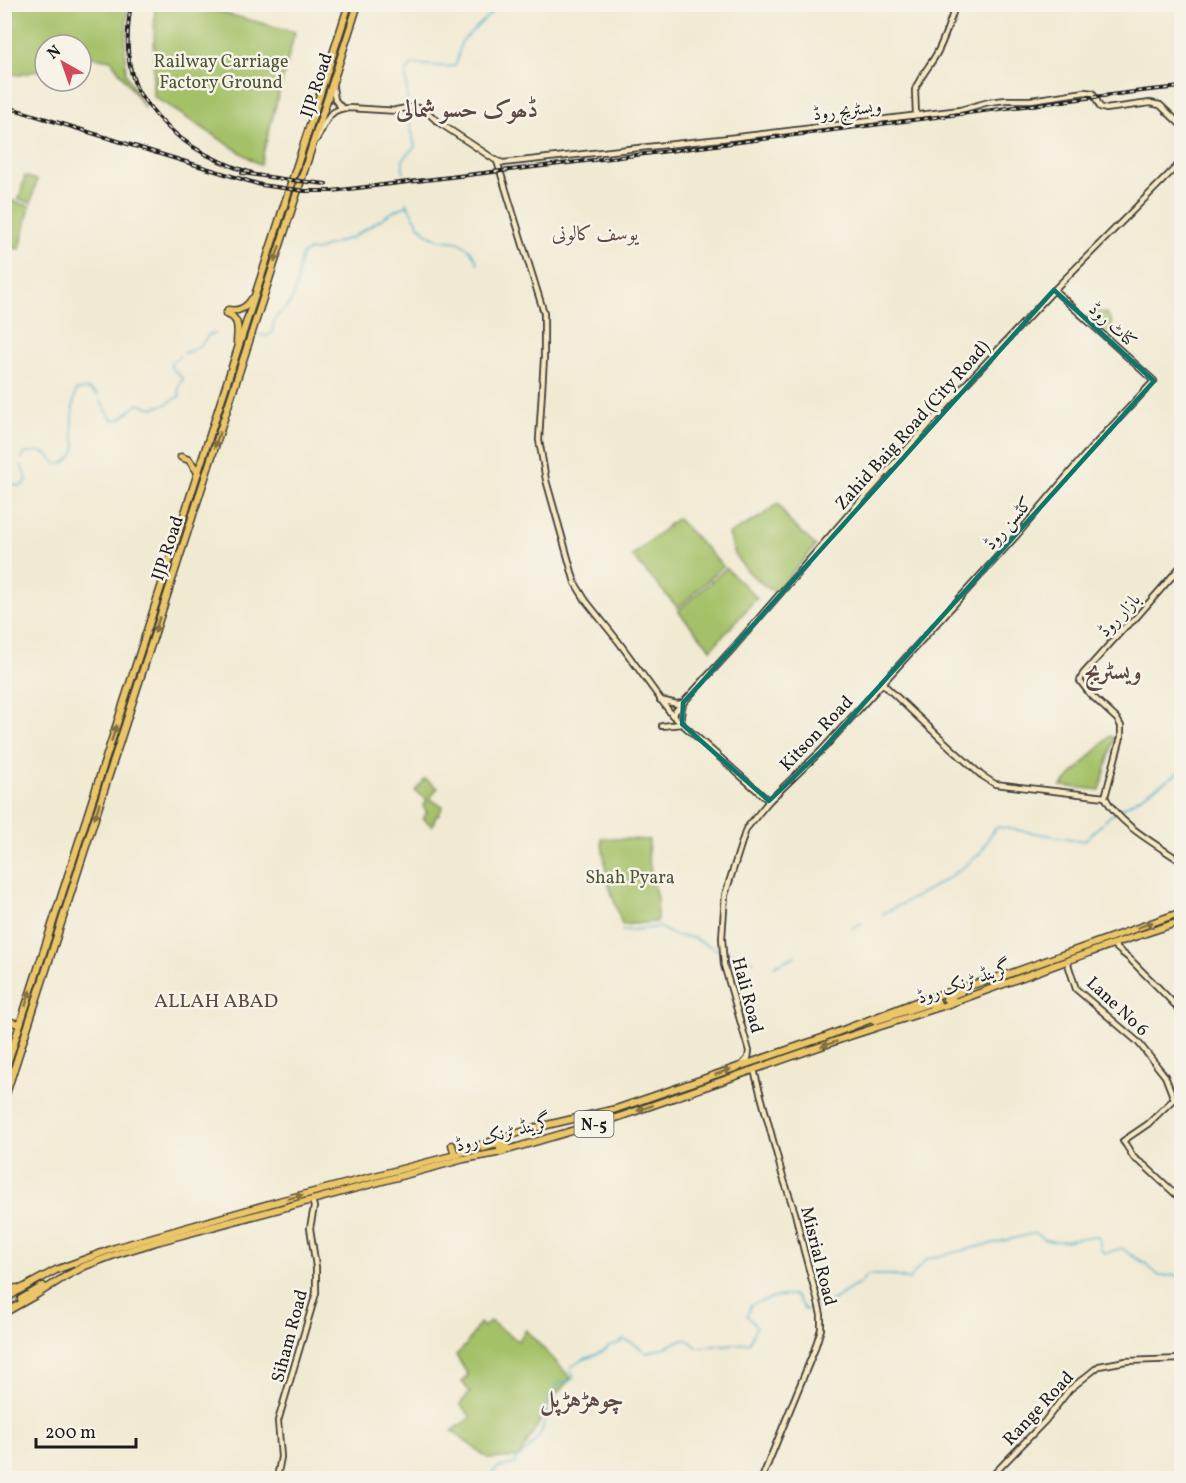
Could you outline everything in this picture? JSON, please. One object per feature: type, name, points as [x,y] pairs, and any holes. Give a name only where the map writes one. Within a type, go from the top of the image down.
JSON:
[{"type":"highway","name":"IJP Road","points":[[4,1074],[348,4]]},
{"type":"highway","name":"IJP Road","points":[[4,1100],[358,4]]},
{"type":"highway","points":[[237,351],[237,321],[227,312],[243,309],[256,294]]},
{"type":"highway","points":[[181,457],[189,460],[198,472]]},
{"type":"highway","points":[[76,852],[84,855]]},
{"type":"highway","name":"گرینڈ ٹرنک روڈ","points":[[4,1300],[21,1288],[56,1270],[98,1254],[457,1155],[534,1128],[616,1109],[837,1032],[921,1000],[1009,974],[1182,912]]},
{"type":"highway","name":"گرینڈ ٹرنک روڈ","points":[[252,1212],[312,1200],[471,1157],[497,1153],[616,1118],[1182,921]]},
{"type":"highway","points":[[991,988],[946,1000],[948,996],[1009,974]]},
{"type":"highway","points":[[837,1032],[937,1001],[937,1004],[922,1012]]},
{"type":"highway","points":[[4,1020],[19,1024]]},
{"type":"highway","points":[[4,1040],[13,1047]]},
{"type":"highway","points":[[573,1120],[516,1137],[514,1141],[517,1143],[578,1128]]},
{"type":"highway","points":[[452,1145],[457,1155],[504,1142],[507,1144],[505,1147],[471,1157]]},
{"type":"highway","name":"گرینڈ ٹرنک روڈ","points":[[4,1313],[85,1266],[210,1224]]},
{"type":"highway","points":[[21,1299],[66,1276]]},
{"type":"highway","points":[[4,1294],[21,1288]]},
{"type":"main road","points":[[916,115],[916,86],[938,51],[956,4]]},
{"type":"main road","points":[[334,75],[334,96],[342,108]]},
{"type":"main road","name":"ویسٹریج روڈ","points":[[497,161],[503,163],[665,146],[960,110],[989,102],[1032,100],[1085,92],[1092,93],[1100,107],[1106,109],[1150,103],[1160,105],[1182,126]]},
{"type":"main road","points":[[312,148],[331,113],[342,108],[397,110],[421,108],[497,161],[543,313],[544,358],[539,440],[546,480],[575,583],[672,715],[769,801]]},
{"type":"main road","name":"Zahid Baig Road (City Road)","points":[[672,715],[895,462],[983,366],[1054,290],[1182,161]]},
{"type":"main road","name":"کناٹ روڈ","points":[[1054,290],[1154,381]]},
{"type":"main road","name":"کٹسن روڈ","points":[[882,683],[1009,543],[1084,456],[1154,381]]},
{"type":"main road","name":"بازار روڈ","points":[[1105,797],[1121,737],[1121,726],[1117,718],[1080,684],[1081,677],[1182,565]]},
{"type":"main road","points":[[882,683],[965,761],[995,784],[1105,797],[1118,816],[1182,862]]},
{"type":"main road","name":"Kitson Road","points":[[722,945],[725,895],[746,829],[769,801],[822,750],[882,683]]},
{"type":"main road","points":[[660,699],[683,704],[682,724]]},
{"type":"main road","points":[[662,726],[682,724]]},
{"type":"main road","points":[[1113,944],[1182,1013]]},
{"type":"main road","name":"Hali Road","points":[[722,945],[722,957],[730,989],[749,1051],[747,1060],[742,1065]]},
{"type":"main road","name":"Lane No 6","points":[[1066,961],[1076,989],[1138,1042],[1165,1076],[1174,1099]]},
{"type":"main road","name":"Hali Road","points":[[749,1051],[755,1056],[765,1057]]},
{"type":"main road","name":"Misrial Road","points":[[754,1070],[821,1315],[819,1338],[762,1479]]},
{"type":"main road","points":[[1182,1091],[1148,1124],[1123,1142],[1134,1158],[1182,1200]]},
{"type":"main road","name":"Siham Road","points":[[277,1479],[281,1457],[278,1421],[316,1293],[316,1267],[310,1228],[314,1207],[312,1200]]},
{"type":"main road","name":"Range Road","points":[[990,1479],[1045,1421],[1069,1390],[1099,1366],[1126,1361],[1182,1359]]},
{"type":"highlighted area","points":[[1054,290],[1154,381],[822,750],[769,801],[682,724],[683,703]]},
{"type":"green space","points":[[5,4],[128,5],[126,74],[145,108],[111,60],[93,57],[93,33],[33,33],[33,72],[20,75],[5,73]]},
{"type":"green space","name":"Railway Carriage Factory Ground","points":[[155,5],[193,5],[295,32],[260,165],[153,96]]},
{"type":"green space","points":[[25,176],[37,180],[31,203],[19,199]]},
{"type":"green space","points":[[5,199],[30,206],[20,249],[5,246]]},
{"type":"green space","points":[[1106,313],[1111,321],[1111,335],[1087,316]]},
{"type":"green space","points":[[778,503],[789,521],[816,546],[775,592],[756,579],[739,561],[729,534],[762,516]]},
{"type":"green space","points":[[677,518],[723,566],[678,608],[632,556]]},
{"type":"green space","points":[[726,568],[757,598],[711,649],[678,611]]},
{"type":"green space","points":[[1110,736],[1114,738],[1100,790],[1061,786]]},
{"type":"green space","points":[[425,779],[438,788],[431,800],[443,806],[432,826],[423,818],[427,812],[423,806],[427,800],[415,791]]},
{"type":"green space","name":"Shah Pyara","points":[[601,838],[649,840],[648,857],[657,899],[657,922],[622,925],[608,882]]},
{"type":"green space","points":[[490,1321],[518,1341],[526,1330],[571,1378],[554,1397],[519,1457],[489,1459],[452,1431],[471,1417],[460,1404],[470,1392],[462,1382],[468,1375],[456,1355],[466,1345],[480,1323],[484,1327]]},
{"type":"waterway","points":[[404,173],[404,158],[415,147],[408,114],[407,70],[416,65],[455,66],[463,40],[501,4]]},
{"type":"waterway","points":[[406,202],[419,225],[428,234],[440,240],[459,242],[470,250],[477,263]]},
{"type":"waterway","points":[[260,335],[267,336],[273,332],[276,317],[293,298],[302,255],[310,250],[316,251],[353,237],[394,211],[409,206]]},
{"type":"waterway","points":[[184,353],[199,346],[209,334],[215,334]]},
{"type":"waterway","points":[[100,400],[114,420],[118,420],[138,404],[153,408],[166,404],[180,396],[179,387],[183,379],[171,367],[171,363],[180,356]]},
{"type":"waterway","points":[[22,459],[24,454],[31,452],[45,453],[57,464],[64,463],[70,458],[76,445],[72,419],[76,391],[88,389],[98,395]]},
{"type":"waterway","points":[[4,482],[23,485],[27,480],[21,465]]},
{"type":"waterway","points":[[882,914],[931,888],[966,865],[980,853],[991,833],[998,827],[1084,841],[1110,816],[1174,776],[1182,767]]},
{"type":"waterway","points":[[852,928],[862,923]]},
{"type":"waterway","points":[[622,931],[659,927],[675,936],[690,937],[720,951]]},
{"type":"waterway","points":[[725,952],[754,961]]},
{"type":"waterway","points":[[774,966],[795,956]]},
{"type":"waterway","points":[[488,1478],[497,1468],[515,1464],[515,1460],[533,1444],[543,1428],[553,1391],[561,1382],[569,1382],[574,1377],[570,1368],[623,1340],[633,1343],[647,1353],[683,1339],[697,1347],[749,1343],[756,1327],[747,1316],[750,1306],[793,1295],[805,1310],[821,1307],[862,1282],[867,1275],[892,1275],[910,1280],[927,1259],[1036,1233],[1049,1241],[1097,1236],[1103,1252],[1122,1248],[1145,1263],[1159,1276],[1182,1275]]},
{"type":"tunnel","points":[[4,1307],[21,1299]]},
{"type":"railway","points":[[131,4],[128,26],[129,59],[134,81],[142,97],[170,129],[194,148],[252,173]]},
{"type":"railway","points":[[4,106],[261,185],[305,191],[332,191],[1182,87]]},
{"type":"railway","points":[[242,173],[326,184]]},
{"type":"district","name":"ڈھوک حسو شمالی","points":[[467,109]]},
{"type":"district","name":"یوسف کالونی","points":[[595,233]]},
{"type":"district","name":"ویسٹریج","points":[[1113,671]]},
{"type":"district","name":"ALLAH ABAD","points":[[216,1000]]},
{"type":"district","name":"چوہڑہڑپل","points":[[582,1399]]}]
